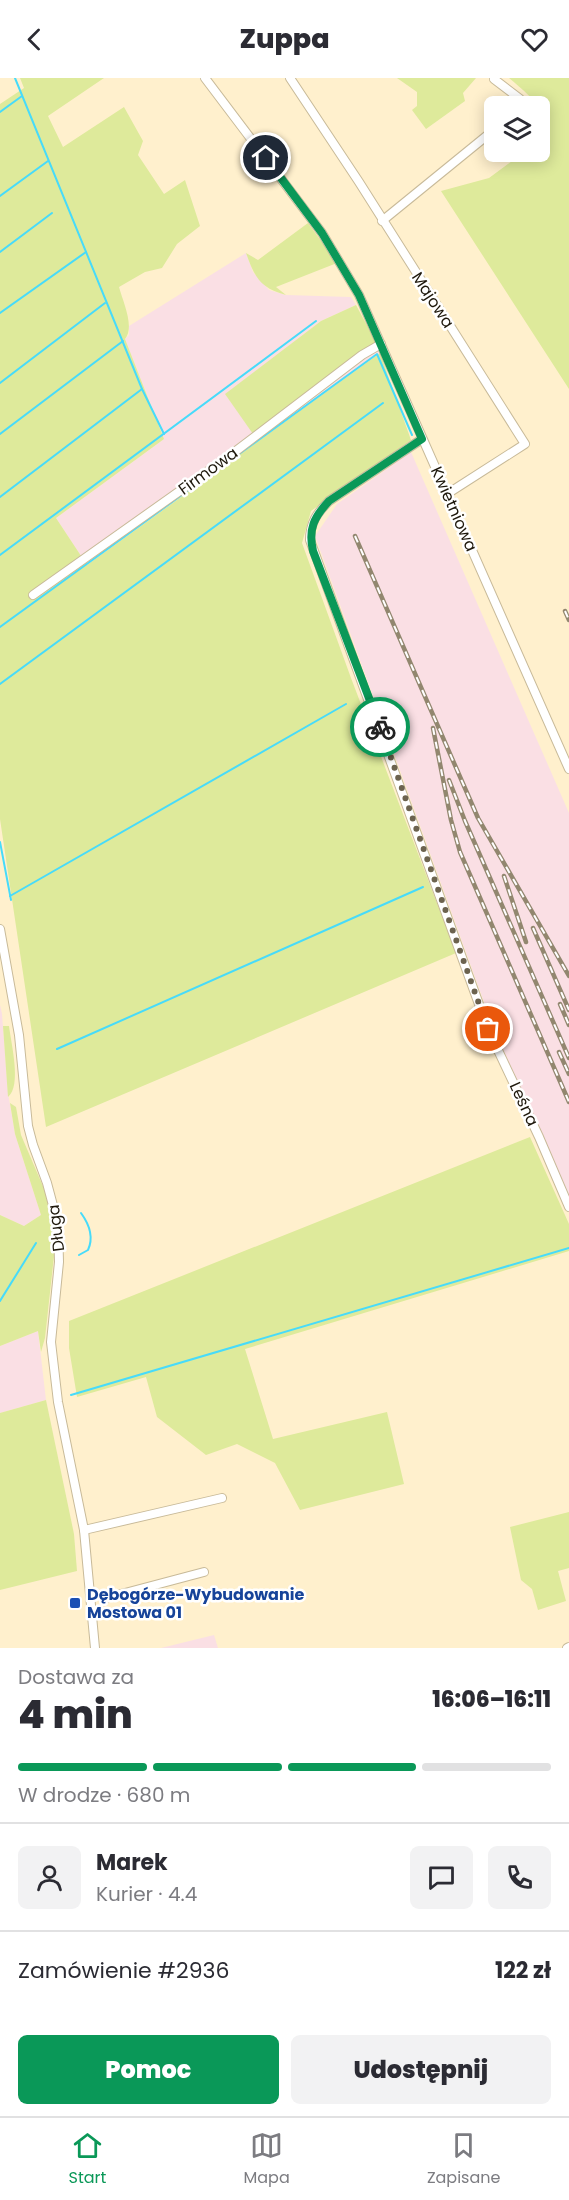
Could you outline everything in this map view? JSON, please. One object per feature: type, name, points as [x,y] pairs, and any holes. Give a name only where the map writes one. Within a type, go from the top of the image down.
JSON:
[{"type":"street","name":"Kwietniowa","points":[[205,78],[322,233],[359,295],[569,769]]},
{"type":"street","name":"Majowa","points":[[290,78],[359,182],[525,444],[447,494]]},
{"type":"street","points":[[494,79],[516,96]]},
{"type":"street","points":[[382,221],[484,138]]},
{"type":"street","name":"Firmowa","points":[[33,595],[232,454],[362,355],[381,344]]},
{"type":"street","name":"Leśna","points":[[422,439],[329,501],[313,522],[310,540],[488,1029],[569,1207]]},
{"type":"street","name":"Długa","points":[[0,929],[19,1035],[28,1126],[51,1193],[58,1224],[59,1262],[51,1342],[58,1402],[84,1530],[96,1648]]},
{"type":"street","points":[[84,1530],[222,1498]]},
{"type":"street","points":[[106,1598],[204,1572]]},
{"type":"shaded area","points":[[246,253],[253,272],[269,290],[286,295],[351,297],[356,305],[321,321],[226,394],[254,434],[376,342],[380,353],[87,565],[56,518],[164,439],[125,339],[129,335],[129,326]]},
{"type":"shaded area","points":[[411,452],[569,813],[569,1197],[493,1027],[315,536],[337,504]]},
{"type":"shaded area","points":[[0,1005],[8,1093],[15,1134],[41,1215],[24,1226],[0,1215]]},
{"type":"shaded area","points":[[38,1331],[46,1400],[0,1413],[0,1346]]},
{"type":"shaded area","points":[[214,1635],[218,1648],[161,1648]]},
{"type":"green space","points":[[20,78],[104,78],[48,116],[63,147],[124,107],[143,141],[138,155],[164,194],[185,180],[200,226],[177,244],[162,268],[145,272],[119,287],[129,321],[128,334],[125,339],[164,439],[56,518],[87,565],[380,353],[411,440],[311,511],[302,543],[456,953],[46,1127],[0,819],[0,104],[24,88]]},
{"type":"green space","points":[[397,78],[476,78],[463,93],[465,101],[426,129],[412,110],[417,106],[417,92]]},
{"type":"green space","points":[[509,78],[569,78],[569,389],[441,191],[489,178],[511,162],[550,162],[550,96],[529,96]]},
{"type":"green space","points":[[308,223],[337,263],[276,287],[286,295],[270,289],[260,281],[252,269],[246,253],[258,260]]},
{"type":"green space","points":[[356,305],[376,342],[253,434],[225,394],[321,321]]},
{"type":"green space","points":[[3,1026],[9,1026],[15,1074],[12,1091],[8,1097]]},
{"type":"green space","points":[[10,1103],[16,1107],[21,1135],[45,1191],[53,1227],[54,1256],[45,1338],[41,1352],[38,1331],[0,1346],[0,1215],[24,1226],[41,1215],[15,1134]]},
{"type":"green space","points":[[530,1137],[569,1224],[569,1251],[245,1349],[273,1439],[387,1412],[404,1484],[300,1510],[275,1463],[237,1444],[206,1455],[157,1417],[146,1377],[77,1397],[69,1348],[69,1321]]},
{"type":"green space","points":[[46,1400],[74,1534],[77,1571],[0,1590],[0,1413]]},
{"type":"green space","points":[[569,1512],[569,1568],[558,1571],[566,1601],[538,1610],[532,1589],[521,1580],[510,1527]]},
{"type":"waterway","points":[[15,78],[142,389],[164,434]]},
{"type":"waterway","points":[[0,112],[22,96]]},
{"type":"waterway","points":[[0,196],[48,161]]},
{"type":"waterway","points":[[0,252],[52,213]]},
{"type":"waterway","points":[[0,313],[86,252]]},
{"type":"waterway","points":[[0,383],[105,303]]},
{"type":"waterway","points":[[0,555],[316,321]]},
{"type":"waterway","points":[[0,434],[123,341]]},
{"type":"waterway","points":[[235,457],[377,354],[412,435]]},
{"type":"waterway","points":[[0,497],[142,389]]},
{"type":"waterway","points":[[0,684],[383,403]]},
{"type":"waterway","points":[[0,627],[230,460]]},
{"type":"waterway","points":[[10,896],[346,704]]},
{"type":"waterway","points":[[0,842],[11,900]]},
{"type":"waterway","points":[[57,1049],[423,887]]},
{"type":"waterway","points":[[79,1255],[88,1250],[91,1240],[88,1226],[81,1213]]},
{"type":"waterway","points":[[0,1301],[36,1243]]},
{"type":"waterway","points":[[71,1395],[569,1248]]},
{"type":"railway","points":[[355,536],[478,818],[569,976]]},
{"type":"railway","points":[[565,611],[569,620]]},
{"type":"railway","points":[[433,728],[451,820],[460,852],[569,1102]]},
{"type":"railway","points":[[449,780],[569,1058]]},
{"type":"railway","points":[[504,876],[526,942]]},
{"type":"railway","points":[[533,928],[569,1010]]},
{"type":"railway","points":[[560,1004],[569,1025]]},
{"type":"railway","points":[[559,1052],[569,1074]]},
{"type":"way so far","points":[[380,727],[488,1029]]},
{"type":"place","name":"Dębogórze-Wybudowanie Mostowa 01","points":[[75,1603]]},
{"type":"route","points":[[266,158],[322,233],[359,295],[422,439],[329,501],[319,512],[310,531],[313,551],[380,727]]}]
